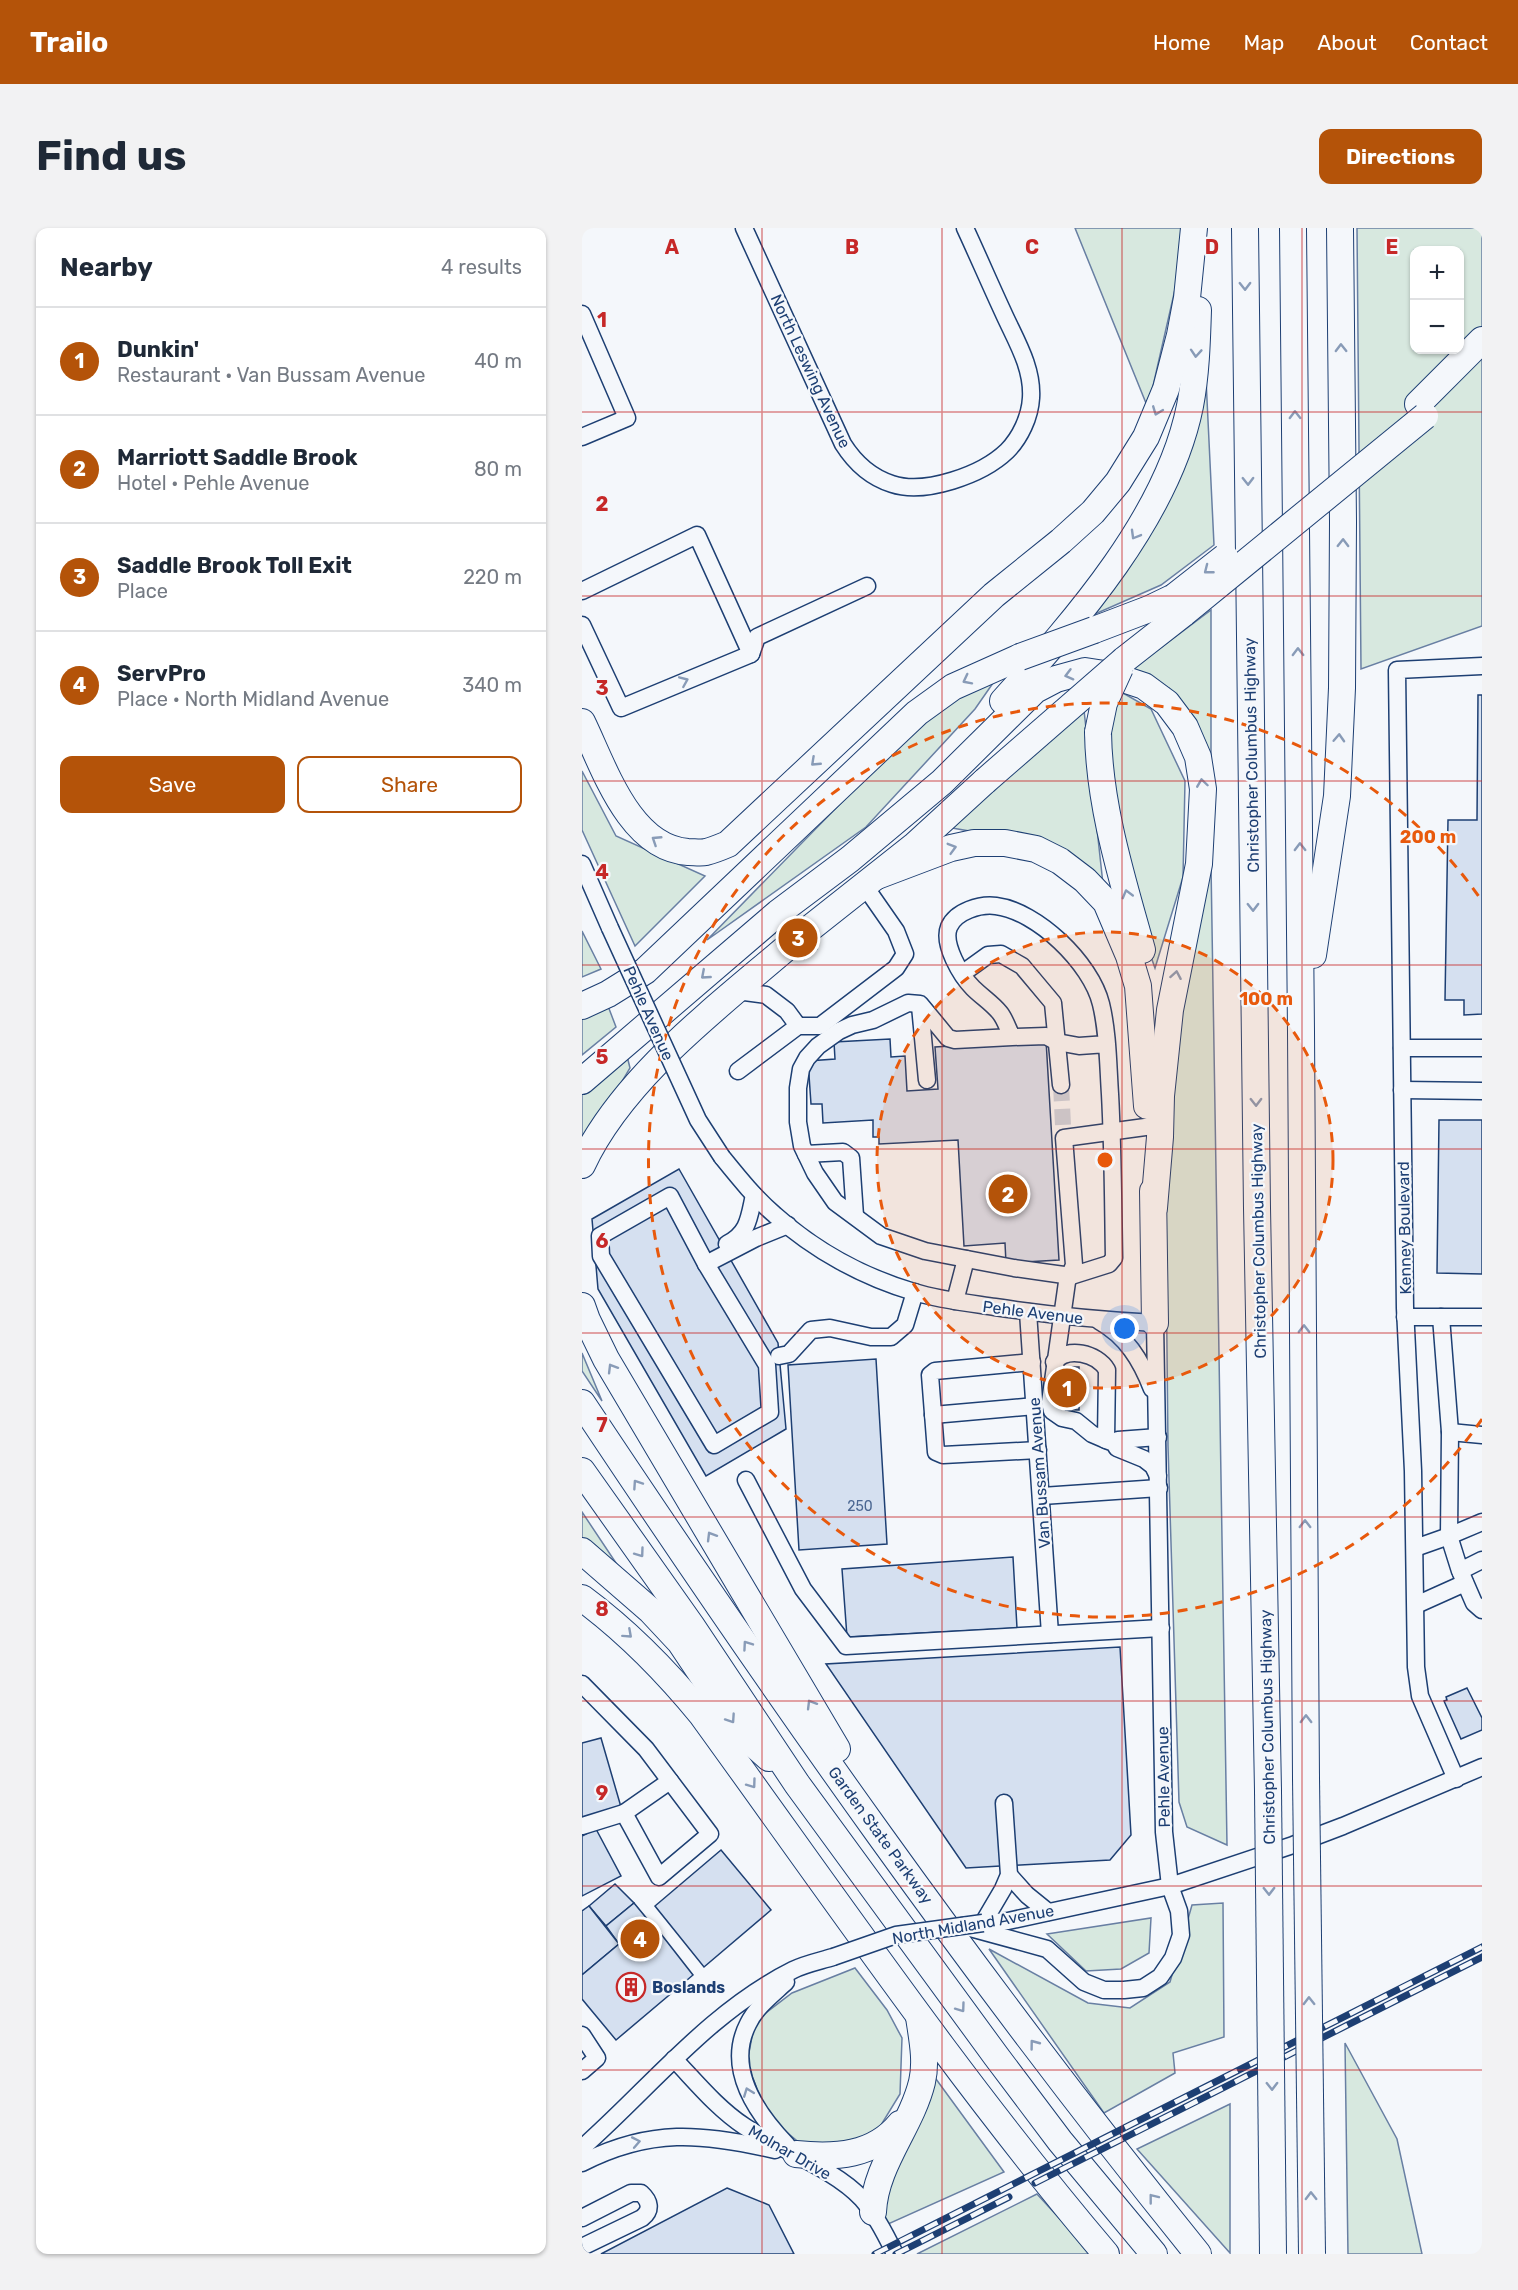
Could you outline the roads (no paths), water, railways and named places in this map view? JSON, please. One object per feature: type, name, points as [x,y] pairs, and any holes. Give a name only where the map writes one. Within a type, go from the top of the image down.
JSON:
[{"type":"highway","name":"Christopher Columbus Highway","points":[[1245,228],[1257,1220],[1274,2254]]},
{"type":"highway","points":[[1293,228],[1312,2254]]},
{"type":"highway","points":[[1302,1032],[1337,796],[1338,775],[1342,688],[1343,534],[1340,228]]},
{"type":"highway","points":[[582,722],[622,805],[638,827],[660,844],[680,851],[705,853],[728,844],[994,595],[1093,512],[1118,483],[1146,438],[1166,388],[1187,298],[1194,230]]},
{"type":"highway","points":[[892,824],[1011,692],[1091,597],[1124,554],[1153,504],[1175,457],[1190,407],[1196,357],[1198,303],[1194,230]]},
{"type":"highway","points":[[1422,410],[1482,340]]},
{"type":"highway","points":[[582,1165],[594,1140],[618,1106],[648,1072],[737,991],[798,938],[914,846],[1124,660],[1179,605],[1422,410],[1482,358]]},
{"type":"highway","points":[[743,877],[767,836],[872,731],[921,677],[1017,589],[1061,541]]},
{"type":"highway","points":[[582,1006],[608,994],[645,971],[917,713],[953,687],[1020,657],[1149,609],[1179,605]]},
{"type":"highway","points":[[1124,660],[1104,703],[1098,732],[1098,762],[1119,865],[1143,954],[1153,1002],[1161,1096]]},
{"type":"highway","points":[[582,1081],[778,913],[850,859],[942,782],[1035,690],[1056,679],[1085,671],[1111,675],[1144,686],[1167,703],[1185,727],[1198,757],[1203,789],[1200,864],[1170,1010],[1161,1096],[1155,1125]]},
{"type":"highway","points":[[871,880],[951,848],[974,843],[1005,843],[1036,849],[1060,861],[1085,880],[1106,902],[1129,956],[1138,986],[1155,1125],[1155,1323]]},
{"type":"highway","points":[[582,1306],[606,1359],[914,1881]]},
{"type":"highway","name":"Garden State Parkway","points":[[582,1403],[803,1726],[914,1881],[1037,2049],[1198,2254]]},
{"type":"highway","points":[[582,1471],[691,1625],[797,1784],[1060,2141],[1154,2254]]},
{"type":"highway","points":[[582,1551],[651,1611],[680,1642],[741,1733],[797,1784]]},
{"type":"highway","points":[[582,1598],[639,1644],[669,1674],[702,1715],[919,2017],[1101,2254]]},
{"type":"highway","points":[[873,2212],[878,2182],[912,2110],[923,2079],[924,2052],[919,2017]]},
{"type":"highway","points":[[796,2154],[836,2156],[878,2145],[896,2130],[912,2110]]},
{"type":"highway","points":[[1057,2196],[1106,2254]]},
{"type":"street","name":"North Leswing Avenue","points":[[744,228],[843,444],[862,468],[877,478],[910,488],[929,487],[975,471],[1000,457],[1020,434],[1028,416],[1031,399],[1027,364],[965,228]]},
{"type":"street","points":[[582,314],[627,418],[582,437]]},
{"type":"street","points":[[582,591],[697,535],[750,654]]},
{"type":"street","points":[[582,625],[621,708],[750,654],[757,637],[867,586]]},
{"type":"street","name":"Kenney Boulevard","points":[[1456,1779],[1420,1696],[1416,1667],[1415,1548],[1405,1317],[1397,670],[1482,666]]},
{"type":"street","name":"Pehle Avenue","points":[[582,864],[698,1120],[722,1157],[754,1195],[788,1225],[840,1261],[878,1279],[915,1292],[954,1301],[1028,1312],[1095,1320],[1155,1323],[1164,1832],[1170,1886],[1179,1911],[1181,1935],[1173,1958],[1160,1977],[1143,1988],[1104,1990],[1084,1982],[1047,1949],[959,1925]]},
{"type":"street","points":[[738,1071],[798,1026],[820,1026],[896,968],[905,954],[871,880]]},
{"type":"street","points":[[1012,1037],[1001,1014],[972,987],[953,957],[948,943],[948,929],[954,918],[966,911],[995,906],[1020,912],[1044,928],[1068,950],[1089,976],[1101,1002],[1107,1044],[1112,1131],[1114,1258],[1109,1264],[1071,1276],[925,1251],[881,1236],[835,1202],[815,1173],[802,1146],[798,1122],[798,1088],[801,1069],[807,1058],[839,1030],[852,1024],[873,1020],[908,1003],[920,1004],[948,1038],[955,1040],[1046,1036],[1057,1042],[1079,1046],[1107,1044]]},
{"type":"street","points":[[963,973],[988,955],[1001,954],[1022,966],[1053,1004],[1061,1085]]},
{"type":"street","points":[[737,991],[766,995],[787,1011],[798,1026]]},
{"type":"street","points":[[920,1004],[927,1080]]},
{"type":"street","points":[[1402,1047],[1482,1048]]},
{"type":"street","points":[[1402,1090],[1482,1091]]},
{"type":"street","points":[[1075,1352],[1067,1317],[1067,1282],[1074,1265],[1064,1131],[1112,1131],[1155,1125]]},
{"type":"street","points":[[806,1154],[843,1152],[851,1158],[855,1216]]},
{"type":"street","points":[[704,1261],[739,1238],[746,1228],[754,1195]]},
{"type":"street","points":[[670,1196],[704,1261],[767,1365],[770,1412],[714,1445],[601,1256],[600,1236],[670,1196]]},
{"type":"street","points":[[704,1261],[788,1225]]},
{"type":"street","points":[[954,1301],[966,1259]]},
{"type":"street","points":[[779,1356],[789,1354],[811,1330],[830,1328],[871,1337],[891,1337],[905,1325],[915,1292]]},
{"type":"street","name":"Van Bussam Avenue","points":[[1028,1312],[1050,1634]]},
{"type":"street","points":[[1042,1496],[1159,1482],[1153,1467],[1144,1459],[1117,1448],[1110,1441],[1092,1434],[1076,1421],[1062,1418],[1052,1411],[1050,1402],[1054,1362],[1067,1317]]},
{"type":"street","points":[[1405,1317],[1482,1317]]},
{"type":"street","points":[[1441,1317],[1449,1432],[1449,1536],[1462,1577],[1474,1603],[1482,1610]]},
{"type":"street","points":[[1095,1320],[1110,1328],[1131,1348],[1145,1371],[1156,1402]]},
{"type":"street","points":[[1054,1362],[1066,1353],[1075,1352],[1102,1363],[1107,1370],[1110,1441]]},
{"type":"street","points":[[1032,1362],[935,1371],[930,1375],[936,1452],[943,1455],[1038,1450]]},
{"type":"street","points":[[933,1415],[1035,1406]]},
{"type":"street","points":[[1449,1432],[1482,1435]]},
{"type":"street","points":[[1110,1441],[1158,1437]]},
{"type":"street","points":[[746,1480],[802,1589],[846,1646],[1161,1628]]},
{"type":"street","points":[[1415,1548],[1482,1522]]},
{"type":"street","points":[[1416,1605],[1462,1577],[1482,1560]]},
{"type":"street","points":[[582,1684],[646,1749],[710,1834],[658,1877],[624,1813]]},
{"type":"street","name":"North Midland Avenue","points":[[582,2148],[674,2059],[726,2013],[759,1989],[795,1969],[896,1935],[959,1925],[1008,1921],[1170,1886],[1293,1845],[1389,1808],[1482,1767]]},
{"type":"street","points":[[582,1826],[624,1813],[670,1781]]},
{"type":"street","points":[[983,1923],[1009,1875],[1004,1803]]},
{"type":"street","points":[[1009,1875],[1027,1895],[1048,1912]]},
{"type":"street","points":[[796,2154],[765,2122],[750,2099],[742,2074],[741,2049],[747,2024],[764,2002],[788,1981],[833,1957]]},
{"type":"street","points":[[582,2035],[597,2058],[582,2071]]},
{"type":"street","name":"Molnar Drive","points":[[674,2059],[721,2107],[742,2124],[796,2154],[854,2192],[873,2212],[895,2254]]},
{"type":"street","points":[[582,2163],[626,2144],[684,2136],[746,2143],[796,2154]]},
{"type":"street","points":[[582,2218],[631,2193],[641,2193],[648,2199],[650,2207],[642,2218],[582,2247]]},
{"type":"tunnel","points":[[1061,1085],[1063,1125]]},
{"type":"railway","points":[[875,2254],[1482,1947]]},
{"type":"railway","points":[[1035,2183],[1482,1957]]},
{"type":"railway","points":[[896,2254],[1009,2197]]},
{"type":"place","name":"Saddle Brook Toll Exit","points":[[798,938]]},
{"type":"place","name":"Marriott Saddle Brook","points":[[1008,1194]]},
{"type":"place","name":"Dunkin'","points":[[1067,1388]]},
{"type":"place","name":"ServPro","points":[[640,1939]]},
{"type":"place","name":"Boslands","points":[[631,1987]]}]
